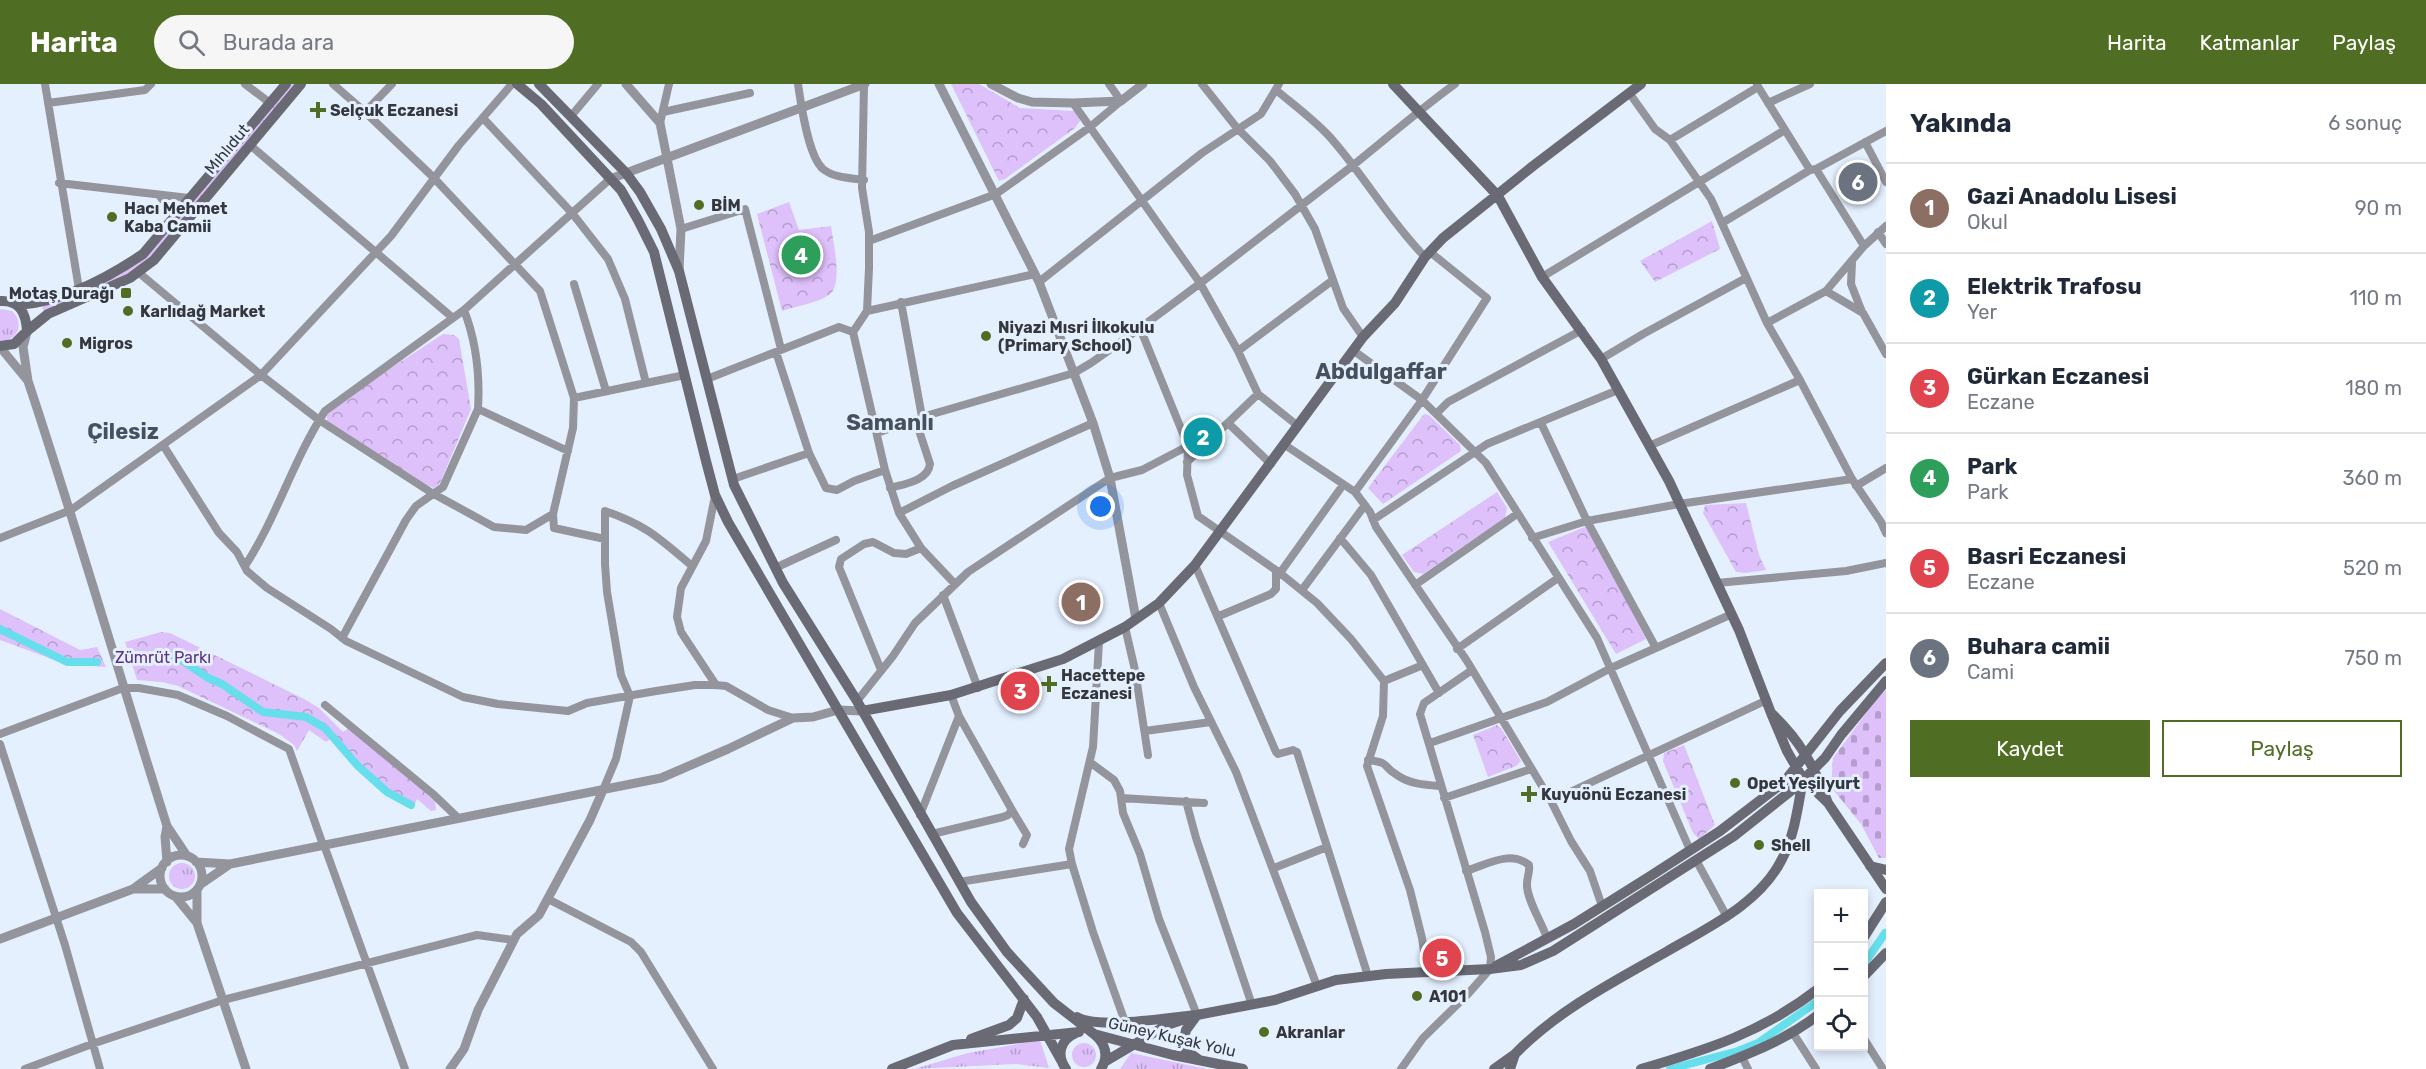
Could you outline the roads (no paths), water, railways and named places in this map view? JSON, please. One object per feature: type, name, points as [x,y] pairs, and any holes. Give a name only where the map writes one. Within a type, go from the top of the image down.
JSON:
[{"type":"main road","name":"Mıhlıdut","points":[[9,302],[32,304],[79,290],[143,254],[286,84]]},
{"type":"main road","name":"Mıhlıdut","points":[[0,347],[14,344],[48,314],[138,272],[154,260],[302,84]]},
{"type":"main road","points":[[517,84],[541,104],[621,190],[654,252],[716,495],[753,567],[957,913],[1024,999],[1048,1034],[1063,1064]]},
{"type":"main road","points":[[539,84],[626,174],[640,192],[661,229],[679,271],[733,479],[775,568],[859,706],[959,882],[1007,952],[1054,1003],[1094,1034],[1104,1045],[1103,1065]]},
{"type":"main road","points":[[1393,84],[1498,196],[1542,277],[1601,359],[1679,504],[1732,614],[1771,713],[1796,767],[1803,779],[1828,803],[1886,888]]},
{"type":"main road","points":[[859,706],[951,695],[978,688],[1063,658],[1099,642],[1160,603],[1195,565],[1363,337],[1395,303],[1427,254],[1443,238],[1533,166],[1641,84]]},
{"type":"main road","points":[[9,302],[26,318],[27,331]]},
{"type":"main road","points":[[1054,1003],[1082,1020],[1094,1023],[1125,1022],[1252,1005],[1336,980],[1490,969],[1521,964],[1553,951],[1693,855],[1720,831],[1784,782],[1840,711],[1886,663]]},
{"type":"main road","points":[[1490,969],[1693,855],[1734,836],[1825,758],[1886,681]]},
{"type":"main road","points":[[1771,713],[1784,725],[1815,768],[1828,803]]},
{"type":"main road","points":[[1494,1069],[1569,1008],[1726,917],[1755,892],[1782,860],[1793,830],[1803,779]]},
{"type":"main road","points":[[1870,866],[1886,870]]},
{"type":"main road","points":[[1868,929],[1886,902]]},
{"type":"main road","points":[[1868,971],[1886,952]]},
{"type":"main road","points":[[1641,1069],[1727,1042],[1755,1030],[1791,1010],[1814,992]]},
{"type":"main road","points":[[892,1069],[1009,1025],[1017,1018],[1024,999]]},
{"type":"main road","points":[[1103,1065],[1167,1025],[1197,1014]]},
{"type":"main road","points":[[1197,1014],[1186,1030],[1183,1044],[1187,1051],[1200,1060]]},
{"type":"main road","points":[[1710,1069],[1742,1057],[1792,1033],[1814,1017]]},
{"type":"main road","points":[[1063,1064],[1062,1045],[1072,1034],[1079,1032]]},
{"type":"main road","name":"Güney Kuşak Yolu","points":[[953,1046],[1079,1032],[1244,1069]]},
{"type":"main road","points":[[1519,1069],[1518,1060],[1527,1041]]},
{"type":"main road","points":[[1510,1069],[1515,1054]]},
{"type":"street","points":[[45,84],[59,183],[79,290]]},
{"type":"street","points":[[245,84],[270,103]]},
{"type":"street","points":[[333,84],[433,177],[540,291],[574,398],[573,428],[553,514],[555,528],[604,539]]},
{"type":"street","points":[[365,112],[393,84]]},
{"type":"street","points":[[0,538],[70,510],[261,375],[391,236],[433,177],[512,84]]},
{"type":"street","points":[[572,116],[598,84]]},
{"type":"street","points":[[626,84],[660,123],[681,229],[679,271]]},
{"type":"street","points":[[660,123],[669,84]]},
{"type":"street","points":[[798,84],[810,145],[823,168],[841,177],[864,180]]},
{"type":"street","points":[[245,566],[260,544],[325,411],[464,310],[610,179],[865,84],[862,188],[869,241],[867,311],[853,332],[885,470],[899,513],[921,548],[955,584]]},
{"type":"street","points":[[939,84],[1037,278],[1094,423],[1110,478],[1136,620]]},
{"type":"street","points":[[991,84],[1018,98],[1032,102],[1121,101]]},
{"type":"street","points":[[1109,84],[1121,101]]},
{"type":"street","points":[[869,241],[996,194],[1090,127],[1143,84]]},
{"type":"street","points":[[1202,84],[1237,128],[1270,161],[1301,205],[1315,229],[1343,308],[1363,337]]},
{"type":"street","points":[[877,434],[919,419],[1074,373],[1200,283],[1455,84]]},
{"type":"street","points":[[1768,103],[1810,84]]},
{"type":"street","points":[[48,103],[147,86]]},
{"type":"street","points":[[1670,140],[1757,86],[1864,246]]},
{"type":"street","points":[[867,311],[901,302],[1037,278],[1143,201],[1202,153],[1261,114],[1278,87],[1314,121],[1352,165],[1400,232],[1487,298],[1422,400],[1355,492]]},
{"type":"street","points":[[663,112],[750,93]]},
{"type":"street","points":[[1630,94],[1655,129],[1670,140],[1711,199],[1767,323],[1854,483],[1886,533]]},
{"type":"street","points":[[1073,103],[1200,283],[1238,351],[1258,394],[1298,426]]},
{"type":"street","points":[[483,118],[572,213],[608,259],[625,299],[646,383]]},
{"type":"street","points":[[1542,277],[1785,130]]},
{"type":"street","points":[[1722,223],[1886,131]]},
{"type":"street","points":[[1865,142],[1886,182]]},
{"type":"street","points":[[250,145],[453,318]]},
{"type":"street","points":[[59,183],[189,198]]},
{"type":"street","points":[[159,195],[174,215]]},
{"type":"street","points":[[681,229],[745,209],[778,351],[808,453],[822,482],[830,490],[837,489],[885,470]]},
{"type":"street","points":[[1767,323],[1826,291],[1864,246],[1886,226]]},
{"type":"street","points":[[1878,232],[1886,244]]},
{"type":"street","points":[[1853,259],[1850,271],[1851,284],[1863,313],[1886,354]]},
{"type":"street","points":[[138,272],[261,375],[319,420],[432,493],[494,527],[526,530],[553,514]]},
{"type":"street","points":[[1601,359],[1746,278]]},
{"type":"street","points":[[1238,351],[1333,280]]},
{"type":"street","points":[[574,284],[606,391]]},
{"type":"street","points":[[1837,297],[1846,293],[1851,284]]},
{"type":"street","points":[[1826,291],[1863,313]]},
{"type":"street","points":[[0,295],[9,302]]},
{"type":"street","points":[[890,488],[922,478],[930,469],[919,419],[901,302]]},
{"type":"street","points":[[342,638],[406,520],[416,506],[432,493],[443,488],[478,409],[480,383],[469,324],[464,310]]},
{"type":"street","points":[[707,379],[839,327],[853,332]]},
{"type":"street","points":[[1140,328],[1188,446],[1187,475],[1195,510],[1204,522],[1302,590],[1351,639],[1384,681],[1383,716],[1368,760],[1369,775],[1410,890],[1422,938],[1427,973]]},
{"type":"street","points":[[1437,413],[1448,402],[1582,330]]},
{"type":"street","points":[[27,331],[23,347],[28,381],[167,826],[187,856],[196,862],[201,871],[197,923]]},
{"type":"street","points":[[0,347],[28,381]]},
{"type":"street","points":[[1354,351],[1422,400],[1486,464],[1598,638],[1693,855],[1726,917]]},
{"type":"street","points":[[574,398],[685,375]]},
{"type":"street","points":[[1649,446],[1800,380]]},
{"type":"street","points":[[1373,520],[1475,451],[1618,390]]},
{"type":"street","points":[[1187,462],[1258,394]]},
{"type":"street","points":[[478,409],[568,451]]},
{"type":"street","points":[[899,513],[961,482],[1094,423]]},
{"type":"street","points":[[1228,423],[1270,464]]},
{"type":"street","points":[[1541,423],[1587,521],[1656,648]]},
{"type":"street","points":[[163,445],[219,533],[237,552],[245,566],[267,588],[342,638],[463,697],[498,704],[568,711],[587,703],[695,685],[716,685],[726,686],[768,710],[793,718],[813,717],[859,706],[915,623],[977,565],[1110,478],[1142,470],[1188,446]]},
{"type":"street","points":[[1285,445],[1355,492],[1365,505],[1472,670],[1551,801],[1571,842],[1590,871],[1602,906]]},
{"type":"street","points":[[733,479],[808,453]]},
{"type":"street","points":[[1533,538],[1587,521],[1679,504],[1854,483],[1886,468]]},
{"type":"street","points":[[1219,616],[1271,594],[1276,589],[1278,572],[1343,485]]},
{"type":"street","points":[[716,495],[706,541],[681,588],[677,617],[681,632],[716,685]]},
{"type":"street","points":[[1302,590],[1365,505]]},
{"type":"street","points":[[450,1069],[464,1048],[478,1010],[517,934],[539,915],[590,820],[616,759],[630,696],[621,675],[616,652],[606,583],[605,511],[633,520],[651,531],[692,566]]},
{"type":"street","points":[[1415,585],[1517,514]]},
{"type":"street","points":[[1340,538],[1366,567],[1439,693]]},
{"type":"street","points":[[775,568],[836,540]]},
{"type":"street","points":[[882,670],[839,564],[843,556],[864,544],[873,542],[894,553],[906,554],[921,548]]},
{"type":"street","points":[[1717,584],[1846,571],[1886,563]]},
{"type":"street","points":[[1195,565],[1276,752],[1278,754],[1293,750],[1297,752],[1368,976]]},
{"type":"street","points":[[1458,649],[1558,578]]},
{"type":"street","points":[[943,595],[978,688]]},
{"type":"street","points":[[1160,603],[1183,661],[1236,772],[1317,986]]},
{"type":"street","points":[[1430,743],[1547,702],[1611,668],[1732,614]]},
{"type":"street","points":[[1125,627],[1135,670],[1148,755]]},
{"type":"street","points":[[1099,642],[1096,728],[1091,763],[1070,841],[1072,864],[1125,1022]]},
{"type":"street","points":[[1384,681],[1423,665]]},
{"type":"street","points":[[1401,1069],[1424,1038],[1467,996],[1490,969],[1491,957],[1420,710],[1424,703],[1472,670]]},
{"type":"street","points":[[0,734],[123,688],[162,690],[178,695],[285,746],[293,759],[369,964],[405,1069]]},
{"type":"street","points":[[951,695],[959,716],[1027,835],[1023,844]]},
{"type":"street","points":[[1551,801],[1767,700]]},
{"type":"street","points":[[325,705],[458,817]]},
{"type":"street","points":[[921,815],[959,716]]},
{"type":"street","points":[[196,862],[230,864],[661,778],[793,718]]},
{"type":"street","points":[[1145,731],[1211,722]]},
{"type":"street","points":[[0,744],[56,918],[100,1069]]},
{"type":"street","points":[[1368,760],[1385,763],[1395,774],[1411,781],[1440,786]]},
{"type":"street","points":[[1091,763],[1114,780],[1120,791],[1123,813],[1140,854],[1159,919],[1197,1014]]},
{"type":"street","points":[[1444,798],[1531,769]]},
{"type":"street","points":[[1121,798],[1204,803]]},
{"type":"street","points":[[1186,801],[1196,838],[1252,1005]]},
{"type":"street","points":[[932,834],[1003,817],[1012,810]]},
{"type":"street","points":[[167,826],[164,865],[160,878],[165,889],[175,896],[197,923],[246,1069]]},
{"type":"street","points":[[1274,868],[1327,847]]},
{"type":"street","points":[[0,939],[133,889],[175,856],[187,856]]},
{"type":"street","points":[[1467,871],[1511,857],[1520,858],[1529,865],[1530,874],[1527,883],[1530,899],[1547,938]]},
{"type":"street","points":[[175,896],[186,897],[230,864]]},
{"type":"street","points":[[959,882],[1072,864]]},
{"type":"street","points":[[133,889],[165,889]]},
{"type":"street","points":[[548,898],[631,942],[641,952],[713,1069]]},
{"type":"street","points":[[25,1069],[224,1000],[477,935],[514,940]]},
{"type":"street","points":[[1792,1033],[1816,1069]]},
{"type":"street","points":[[1868,1047],[1881,1068]]},
{"type":"street","points":[[1742,1057],[1748,1069]]},
{"type":"waterway","points":[[0,629],[67,662],[97,662]]},
{"type":"waterway","points":[[133,657],[174,655],[263,712],[306,717],[325,728],[357,765],[387,792],[411,805]]},
{"type":"waterway","points":[[1868,958],[1885,933]]},
{"type":"waterway","points":[[1670,1069],[1738,1051],[1758,1043],[1814,1004]]},
{"type":"place","name":"Selçuk Eczanesi","points":[[318,110]]},
{"type":"place","name":"Buhara camii","points":[[1858,182]]},
{"type":"place","name":"BİM","points":[[699,205]]},
{"type":"place","name":"Hacı Mehmet Kaba Camii","points":[[112,217]]},
{"type":"place","name":"Park","points":[[801,255]]},
{"type":"place","name":"Motaş Durağı","points":[[126,293]]},
{"type":"place","name":"Karlıdağ Market","points":[[128,311]]},
{"type":"place","name":"Niyazi Mısri İlkokulu (Primary School)","points":[[986,336]]},
{"type":"place","name":"Migros","points":[[67,343]]},
{"type":"place","name":"Elektrik Trafosu","points":[[1203,437]]},
{"type":"place","name":"Gazi Anadolu Lisesi","points":[[1081,602]]},
{"type":"place","name":"Hacettepe Eczanesi","points":[[1049,684]]},
{"type":"place","name":"Gürkan Eczanesi","points":[[1020,691]]},
{"type":"place","name":"Opet Yeşilyurt","points":[[1735,783]]},
{"type":"place","name":"Kuyuönü Eczanesi","points":[[1529,794]]},
{"type":"place","name":"Shell","points":[[1759,845]]},
{"type":"place","name":"Basri Eczanesi","points":[[1442,958]]},
{"type":"place","name":"A101","points":[[1417,996]]},
{"type":"place","name":"Akranlar","points":[[1264,1032]]},
{"type":"district","name":"Abdulgaffar","points":[[1381,371]]},
{"type":"district","name":"Samanlı","points":[[890,422]]},
{"type":"district","name":"Çilesiz","points":[[123,431]]},
{"type":"park label","name":"Zümrüt Parkı","points":[[163,657]]}]
